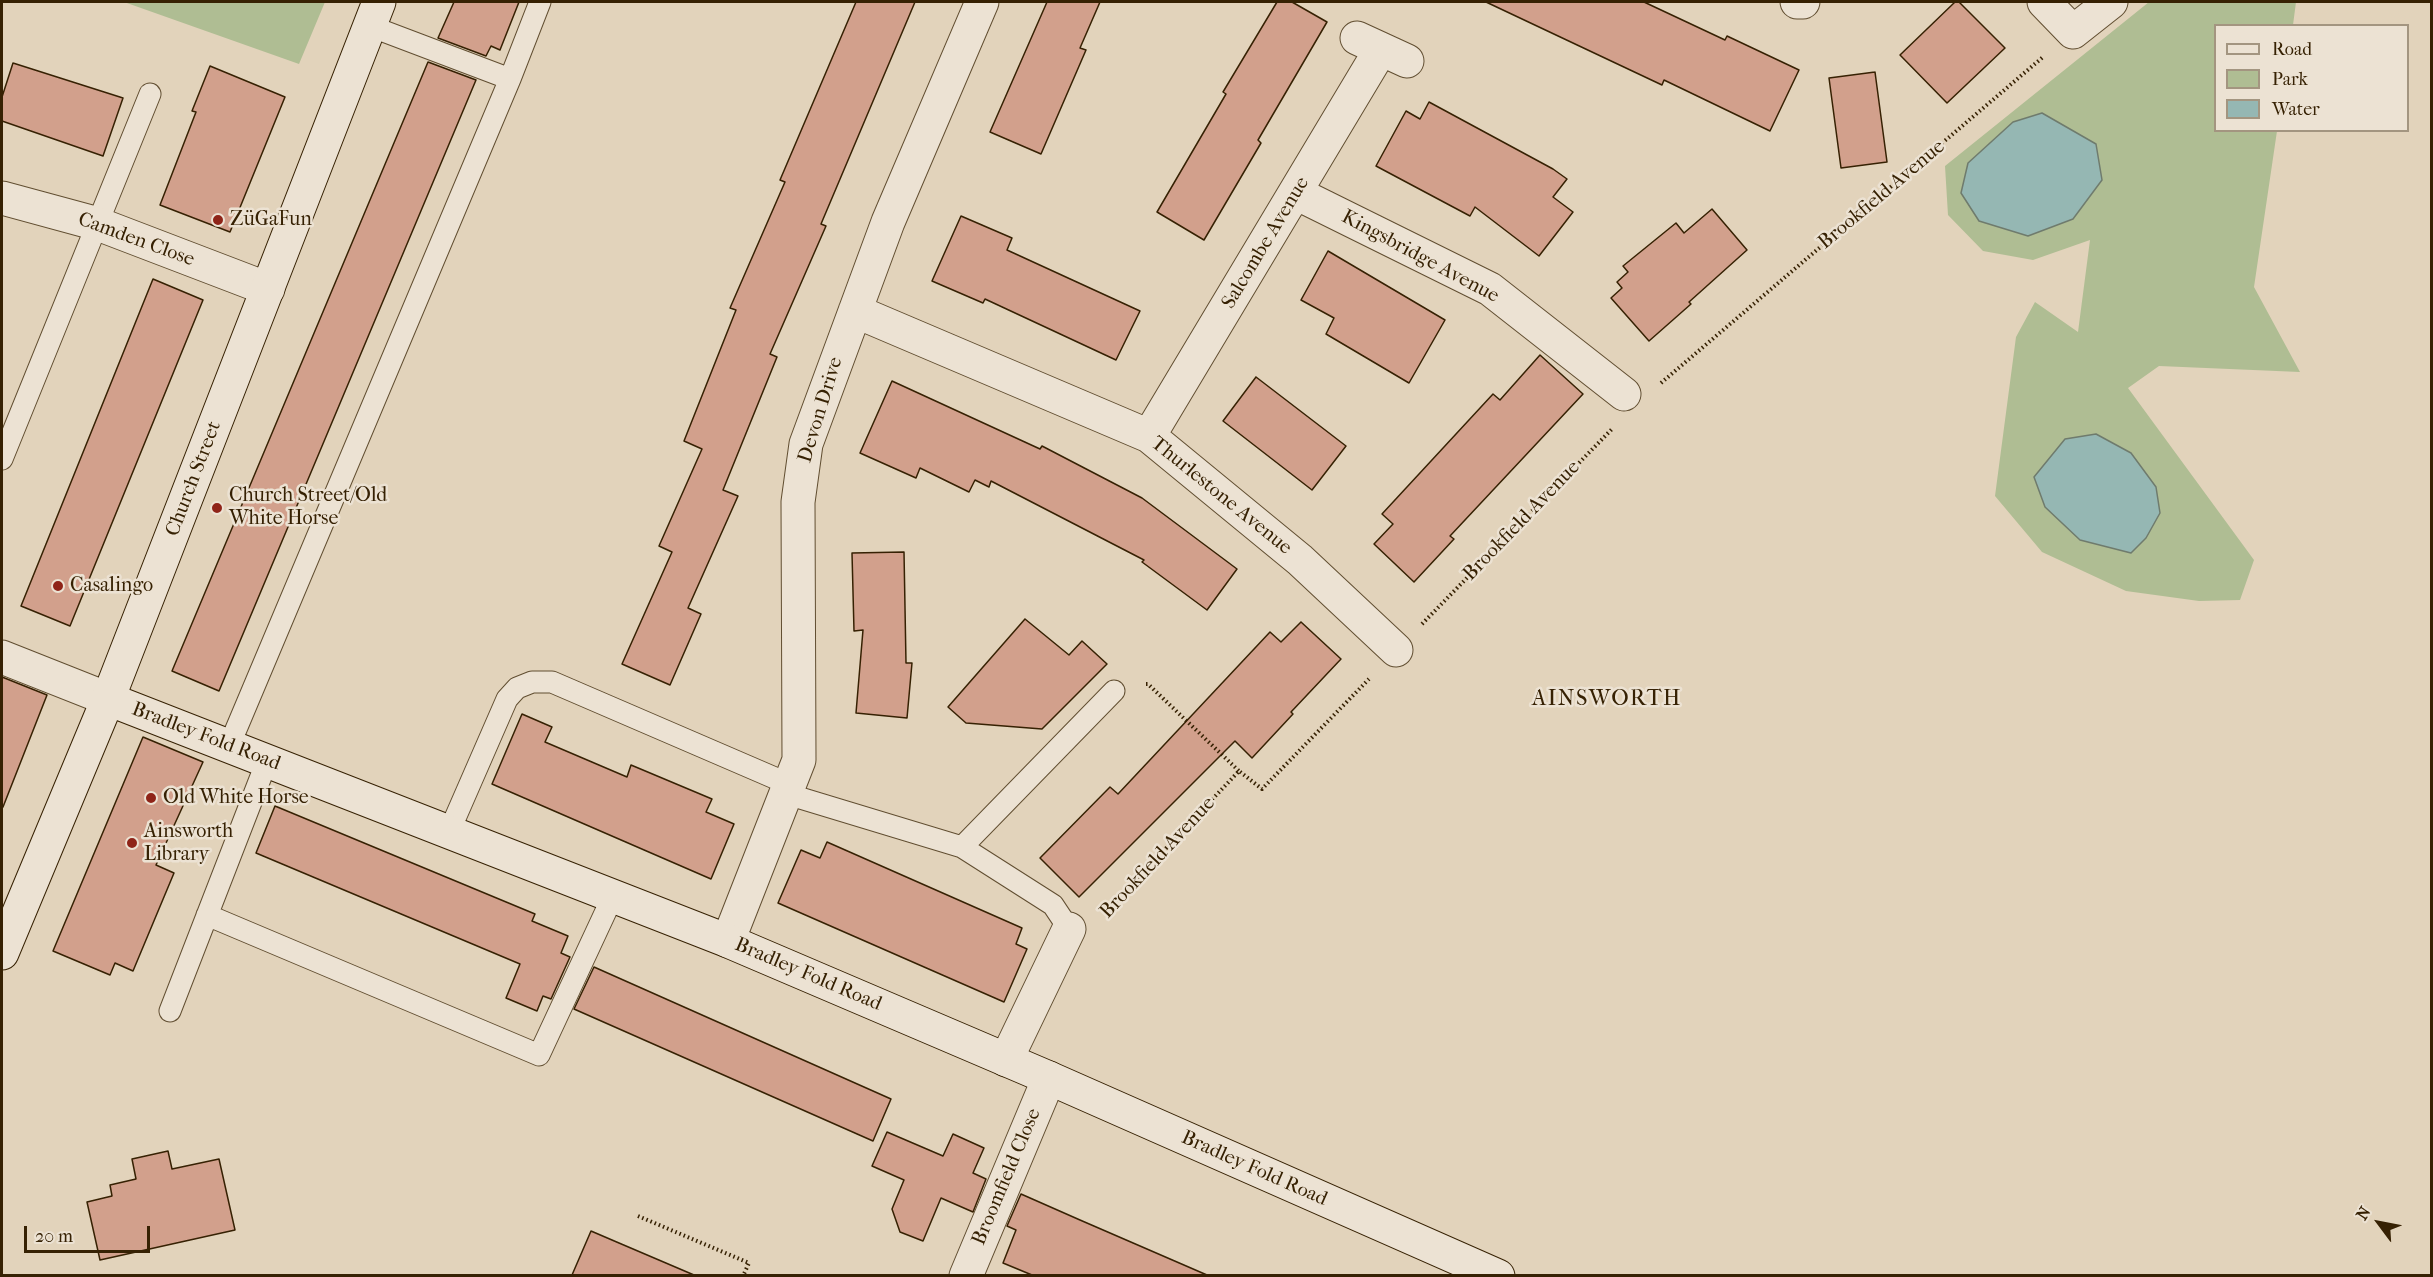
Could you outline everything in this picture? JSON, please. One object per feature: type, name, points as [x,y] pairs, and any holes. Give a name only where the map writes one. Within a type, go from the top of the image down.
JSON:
[{"type":"street","name":"Devon Drive","points":[[728,941],[799,760],[798,502],[806,444],[888,222],[981,2]]},
{"type":"street","points":[[1797,2],[1803,2]]},
{"type":"street","points":[[2044,2],[2073,32],[2111,2]]},
{"type":"street","name":"Church Street","points":[[2,953],[108,699],[375,14]]},
{"type":"street","name":"Salcombe Avenue","points":[[1149,436],[1382,49]]},
{"type":"street","name":"Kingsbridge Avenue","points":[[1296,193],[1490,289],[1633,401]]},
{"type":"street","name":"Camden Close","points":[[2,198],[98,224],[268,289]]},
{"type":"street","name":"Thurlestone Avenue","points":[[855,311],[1149,436],[1300,560],[1396,650]]},
{"type":"street","name":"Bradley Fold Road","points":[[2,657],[728,941],[1049,1078],[1498,1275]]},
{"type":"street","points":[[1005,1060],[1069,929]]},
{"type":"street","name":"Broomfield Close","points":[[966,1275],[1049,1078]]},
{"type":"lane","points":[[230,746],[510,80],[540,2]]},
{"type":"lane","points":[[375,14],[510,80]]},
{"type":"lane","points":[[2,459],[150,94]]},
{"type":"lane","points":[[449,832],[507,699],[517,688],[532,682],[552,682],[789,789],[962,847],[1053,905],[1069,929]]},
{"type":"lane","points":[[962,847],[1114,691]]},
{"type":"lane","points":[[170,1011],[267,761]]},
{"type":"lane","points":[[207,915],[538,1055],[613,896]]},
{"type":"path","name":"Brookfield Avenue","points":[[1069,929],[1095,924],[1239,771],[1262,789],[1633,401],[2073,32]]},
{"type":"path","points":[[1114,691],[1148,684],[1239,771]]},
{"type":"path","points":[[639,1216],[749,1263],[743,1275]]},
{"type":"green space","points":[[124,2],[325,2],[299,64]]},
{"type":"green space","points":[[2149,2],[2296,2],[2293,24],[2214,24],[2214,132],[2277,132],[2254,287],[2300,372],[2159,366],[2128,388],[2254,560],[2240,600],[2199,601],[2126,591],[2042,552],[1995,496],[2016,337],[2035,302],[2078,332],[2090,240],[2033,260],[1983,251],[1948,215],[1945,166]],"holes":[[[2042,113],[2096,144],[2102,180],[2073,219],[1968,163],[2013,122]]]},
{"type":"water","points":[[2042,113],[2096,144],[2102,180],[2073,219],[2028,236],[1979,221],[1961,193],[1968,163],[2013,122]]},
{"type":"water","points":[[2096,434],[2131,453],[2156,487],[2160,513],[2146,538],[2131,553],[2080,540],[2045,507],[2034,477],[2065,439]]},
{"type":"building","points":[[454,2],[519,2],[500,50],[491,46],[486,56],[438,38]]},
{"type":"building","points":[[856,2],[915,2],[821,224],[826,226],[770,354],[777,357],[723,490],[738,496],[688,608],[701,614],[670,685],[622,664],[672,552],[659,546],[702,449],[684,441],[736,310],[730,308],[785,182],[780,180]]},
{"type":"building","points":[[1047,2],[1100,2],[1080,48],[1086,50],[1041,154],[990,132]]},
{"type":"building","points":[[1277,2],[1292,2],[1327,22],[1258,140],[1261,143],[1204,240],[1157,212],[1226,94],[1223,92]]},
{"type":"building","points":[[1486,2],[1644,2],[1725,40],[1727,36],[1799,70],[1770,131],[1664,80],[1662,85]]},
{"type":"building","points":[[1955,2],[1959,2],[2005,48],[1947,103],[1900,55]]},
{"type":"building","points":[[428,62],[476,80],[219,691],[172,671]]},
{"type":"building","points":[[13,63],[123,98],[103,156],[2,121],[2,97]]},
{"type":"building","points":[[210,66],[285,97],[230,232],[160,205],[196,112],[192,111]]},
{"type":"building","points":[[1875,72],[1887,162],[1841,168],[1829,78]]},
{"type":"building","points":[[1429,102],[1553,169],[1567,179],[1553,197],[1573,212],[1539,256],[1475,207],[1470,216],[1376,166],[1406,111],[1420,119]]},
{"type":"building","points":[[1712,209],[1747,250],[1649,341],[1611,298],[1622,288],[1617,282],[1628,272],[1623,266],[1676,223],[1684,233]]},
{"type":"building","points":[[961,216],[1012,238],[1007,250],[1140,311],[1116,360],[985,299],[983,303],[932,281]]},
{"type":"building","points":[[1328,251],[1445,320],[1409,383],[1326,334],[1334,318],[1301,300]]},
{"type":"building","points":[[153,279],[203,300],[70,626],[21,606]]},
{"type":"building","points":[[1540,355],[1583,394],[1450,536],[1454,539],[1414,582],[1374,544],[1393,524],[1382,514],[1493,394],[1500,400]]},
{"type":"building","points":[[1256,377],[1346,446],[1312,490],[1223,421]]},
{"type":"building","points":[[892,381],[1040,449],[1042,446],[1142,498],[1237,569],[1207,610],[1142,562],[1144,560],[991,481],[989,487],[975,480],[969,492],[920,468],[916,478],[860,453]]},
{"type":"building","points":[[904,552],[906,663],[912,663],[907,718],[856,713],[863,630],[854,631],[852,553]]},
{"type":"building","points":[[1025,619],[1069,655],[1082,641],[1107,664],[1042,729],[966,723],[948,707]]},
{"type":"building","points":[[1301,622],[1341,659],[1252,758],[1235,741],[1079,897],[1040,858],[1110,787],[1118,794],[1270,632],[1281,642]]},
{"type":"building","points":[[2,677],[47,695],[3,807],[2,806]]},
{"type":"building","points":[[522,714],[552,727],[545,742],[627,777],[631,765],[712,799],[706,812],[734,824],[711,879],[492,784]]},
{"type":"building","points":[[143,737],[203,762],[156,865],[174,873],[133,971],[115,963],[110,975],[53,951]]},
{"type":"building","points":[[275,806],[535,914],[532,921],[568,936],[561,953],[570,957],[551,999],[543,996],[537,1011],[506,998],[520,964],[256,853]]},
{"type":"building","points":[[827,842],[1022,928],[1016,944],[1027,949],[1004,1002],[778,903],[801,850],[820,858]]},
{"type":"building","points":[[594,967],[891,1099],[873,1141],[574,1009]]},
{"type":"building","points":[[887,1132],[943,1156],[953,1134],[984,1148],[973,1173],[986,1179],[973,1212],[941,1198],[923,1241],[900,1232],[892,1209],[904,1180],[872,1166]]},
{"type":"building","points":[[168,1151],[172,1169],[219,1159],[235,1230],[100,1260],[87,1202],[112,1196],[110,1185],[136,1179],[132,1159]]},
{"type":"building","points":[[1021,1194],[1207,1275],[1032,1275],[1003,1263],[1016,1230],[1007,1226]]},
{"type":"building","points":[[591,1231],[619,1243],[694,1275],[572,1275]]},
{"type":"place","name":"ZüGaFun","points":[[218,220]]},
{"type":"place","name":"Church Street/Old White Horse","points":[[217,508]]},
{"type":"place","name":"Casalingo","points":[[58,586]]},
{"type":"place","name":"Old White Horse","points":[[151,798]]},
{"type":"place","name":"Ainsworth Library","points":[[132,843]]},
{"type":"district","name":"AINSWORTH","points":[[1607,700]]}]
